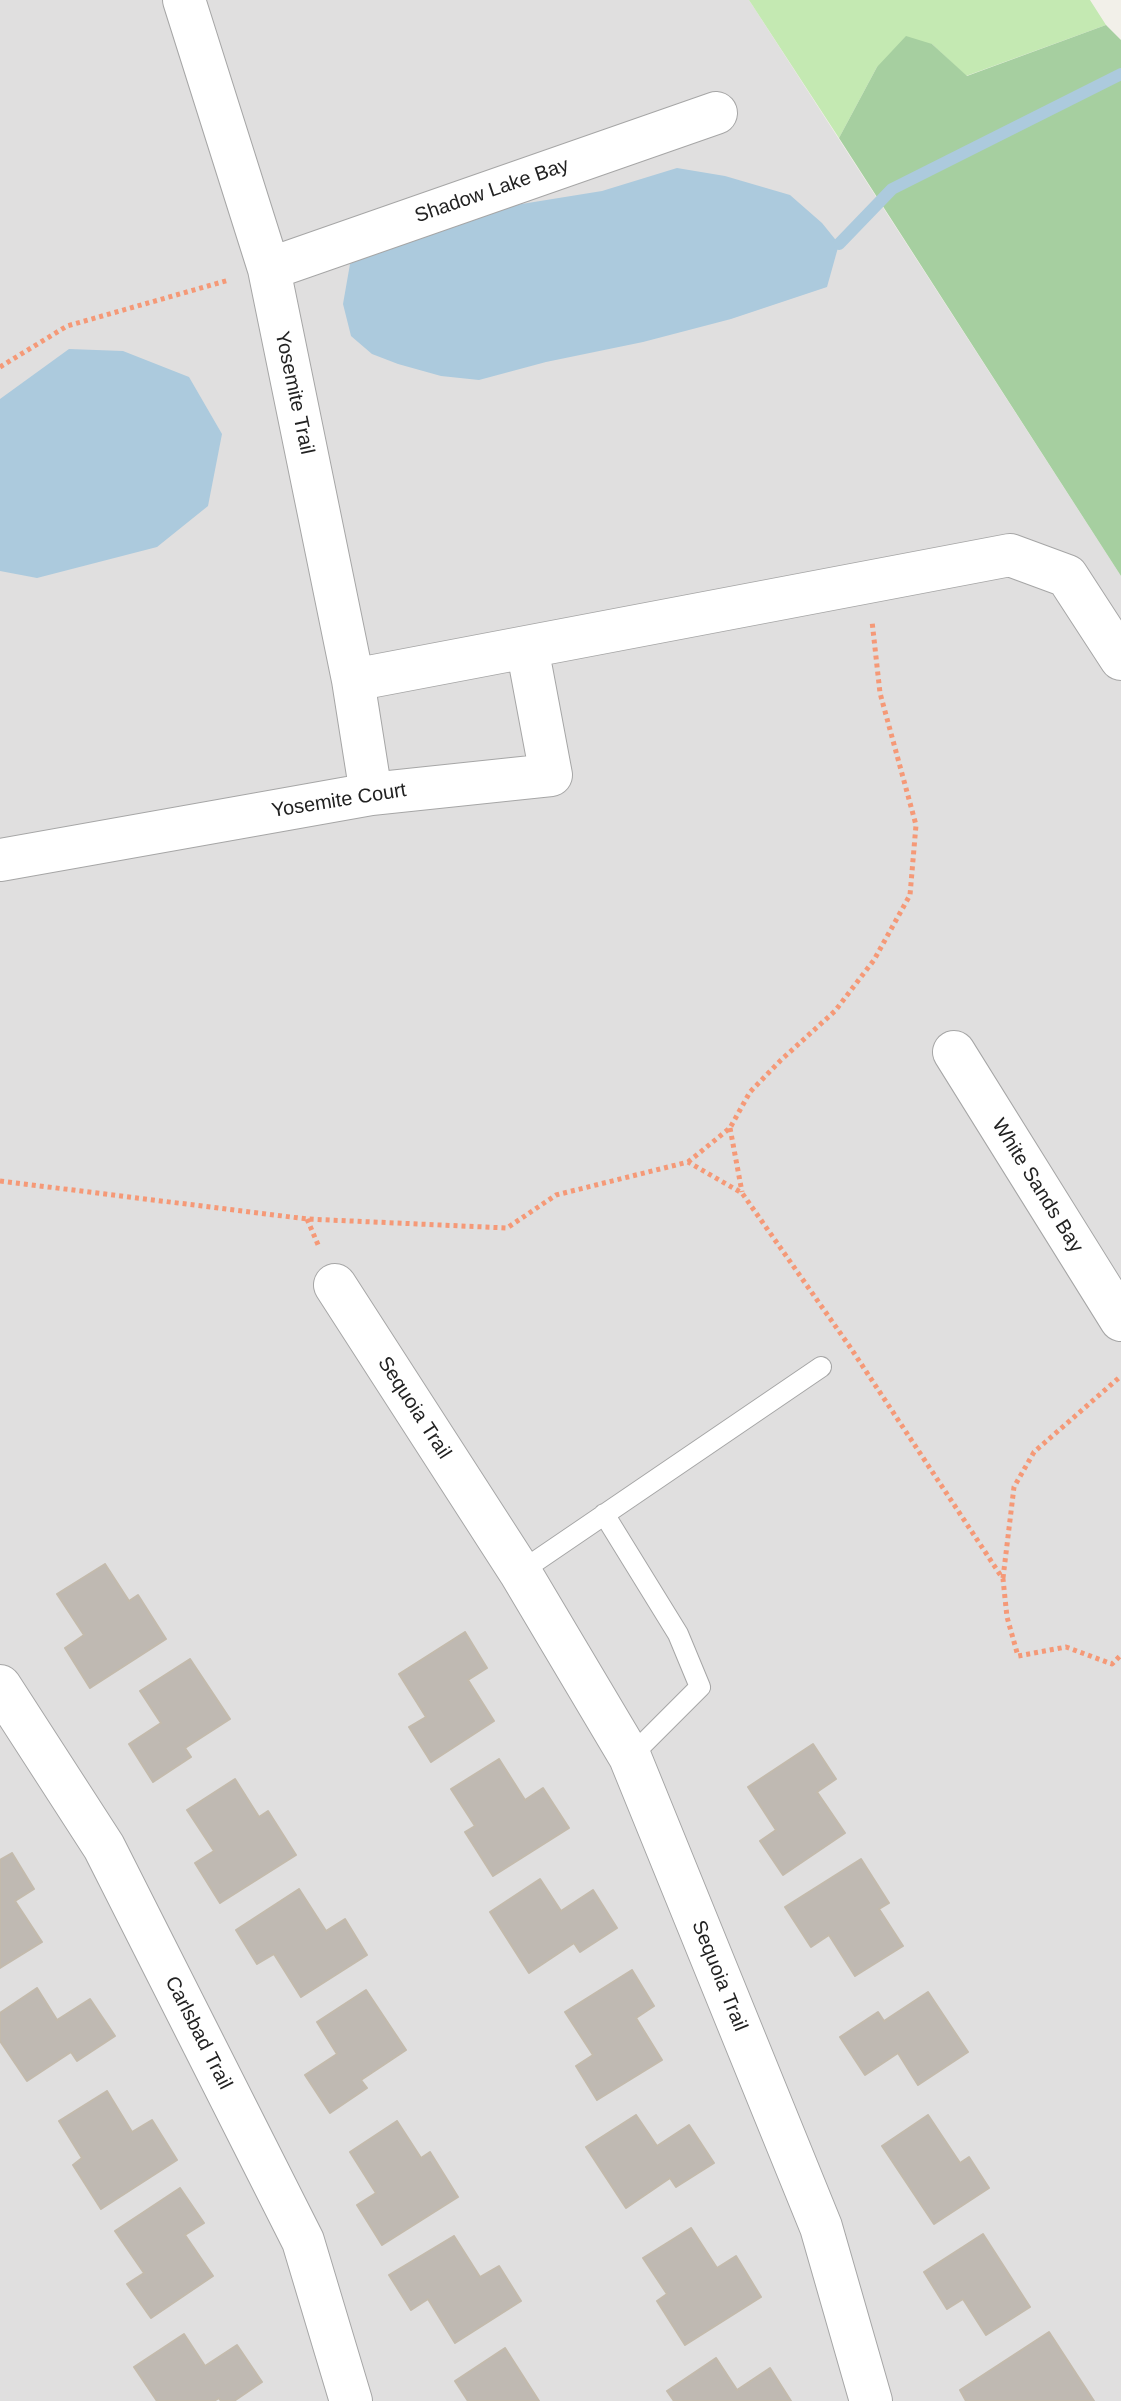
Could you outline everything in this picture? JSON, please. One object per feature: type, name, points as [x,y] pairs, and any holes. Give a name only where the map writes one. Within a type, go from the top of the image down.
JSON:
[{"type":"street","name":"Yosemite Trail","points":[[184,0],[269,269],[353,680],[371,794]]},
{"type":"street","name":"Shadow Lake Bay","points":[[269,269],[716,113]]},
{"type":"street","points":[[353,680],[1010,555],[1067,576],[1121,659]]},
{"type":"street","name":"Yosemite Court","points":[[0,860],[371,794],[551,775],[527,647]]},
{"type":"street","name":"White Sands Bay","points":[[954,1052],[1121,1320]]},
{"type":"street","name":"Sequoia Trail","points":[[335,1285],[520,1572],[630,1757],[821,2227],[871,2401]]},
{"type":"street","name":"Carlsbad Trail","points":[[0,1686],[104,1847],[303,2241],[351,2401]]},
{"type":"lane","points":[[520,1572],[821,1367]]},
{"type":"lane","points":[[604,1514],[678,1634],[700,1687],[630,1757]]},
{"type":"path","points":[[0,367],[67,326],[269,269]]},
{"type":"path","points":[[0,1181],[307,1219],[507,1228],[556,1195],[688,1162],[730,1128],[750,1092],[835,1011],[874,960],[910,895],[916,825],[880,693],[868,583]]},
{"type":"path","points":[[730,1128],[742,1193],[850,1347],[1003,1579]]},
{"type":"path","points":[[688,1162],[742,1193]]},
{"type":"path","points":[[1121,1376],[1034,1452],[1014,1487],[1003,1579],[1007,1617],[1018,1656],[1066,1647],[1112,1664],[1121,1655]]},
{"type":"shaded area","points":[[0,0],[749,0],[1121,576],[1121,2401],[0,2401]]},
{"type":"green space","points":[[749,0],[1090,0],[1106,25],[966,76],[932,44],[877,67],[839,138]]},
{"type":"green space","points":[[1106,25],[1121,40],[1121,576],[839,138],[877,67],[906,36],[932,44],[967,76]]},
{"type":"water","points":[[677,168],[725,176],[790,195],[822,223],[839,244],[827,287],[731,319],[479,380],[441,376],[398,364],[372,354],[351,336],[343,304],[350,264],[435,218],[602,191]]},
{"type":"water","points":[[69,349],[123,351],[189,377],[222,434],[208,506],[157,547],[37,578],[0,571],[0,399]]},
{"type":"building","points":[[105,1564],[129,1601],[138,1595],[166,1639],[90,1688],[65,1648],[84,1635],[57,1594]]},
{"type":"building","points":[[465,1632],[487,1668],[468,1680],[494,1721],[431,1762],[409,1727],[426,1717],[399,1674]]},
{"type":"building","points":[[190,1659],[230,1719],[185,1748],[191,1757],[153,1782],[129,1744],[161,1723],[140,1691]]},
{"type":"building","points":[[813,1744],[836,1779],[817,1792],[845,1833],[783,1875],[760,1841],[776,1830],[748,1787]]},
{"type":"building","points":[[499,1759],[525,1800],[543,1788],[569,1828],[493,1876],[465,1832],[475,1826],[451,1789]]},
{"type":"building","points":[[235,1779],[259,1817],[268,1811],[296,1855],[220,1903],[195,1863],[214,1851],[187,1810]]},
{"type":"building","points":[[12,1853],[34,1889],[15,1901],[42,1942],[0,1968],[0,1860]]},
{"type":"building","points":[[861,1859],[889,1903],[879,1909],[903,1946],[855,1976],[829,1935],[811,1947],[785,1907]]},
{"type":"building","points":[[540,1879],[561,1911],[593,1890],[617,1928],[580,1952],[574,1943],[529,1973],[490,1912]]},
{"type":"building","points":[[299,1889],[326,1931],[345,1919],[367,1955],[301,1997],[274,1954],[257,1964],[236,1930]]},
{"type":"building","points":[[632,1970],[654,2006],[636,2018],[662,2060],[597,2100],[576,2066],[593,2055],[565,2012]]},
{"type":"building","points":[[37,1988],[57,2020],[90,1999],[115,2036],[77,2061],[71,2052],[27,2081],[0,2041],[0,2013]]},
{"type":"building","points":[[366,1990],[406,2050],[361,2080],[367,2088],[330,2113],[305,2075],[337,2054],[317,2022]]},
{"type":"building","points":[[928,1992],[968,2052],[918,2085],[898,2053],[865,2075],[840,2037],[878,2012],[884,2021]]},
{"type":"building","points":[[107,2091],[132,2132],[152,2120],[177,2160],[101,2209],[73,2165],[82,2158],[59,2121]]},
{"type":"building","points":[[636,2115],[657,2146],[689,2125],[714,2163],[676,2187],[670,2178],[626,2208],[586,2147]]},
{"type":"building","points":[[928,2115],[960,2163],[969,2157],[989,2188],[934,2224],[882,2146]]},
{"type":"building","points":[[397,2121],[421,2158],[430,2152],[458,2197],[382,2245],[357,2205],[376,2193],[350,2152]]},
{"type":"building","points":[[180,2188],[204,2223],[185,2235],[213,2276],[151,2318],[127,2284],[144,2273],[115,2231]]},
{"type":"building","points":[[691,2228],[717,2268],[736,2256],[761,2297],[685,2345],[657,2301],[667,2294],[643,2258]]},
{"type":"building","points":[[983,2234],[1030,2307],[986,2335],[963,2299],[947,2309],[924,2272]]},
{"type":"building","points":[[454,2236],[480,2277],[499,2266],[521,2301],[455,2343],[428,2299],[411,2310],[389,2275]]},
{"type":"building","points":[[1049,2332],[1094,2401],[966,2401],[960,2390]]},
{"type":"building","points":[[184,2334],[205,2366],[237,2345],[262,2382],[234,2401],[221,2401],[219,2398],[214,2401],[157,2401],[134,2367]]},
{"type":"building","points":[[505,2348],[539,2401],[468,2401],[455,2381]]},
{"type":"building","points":[[716,2358],[737,2390],[770,2368],[791,2401],[674,2401],[667,2391]]},
{"type":"waterway","points":[[839,244],[892,189],[1121,74]]}]
